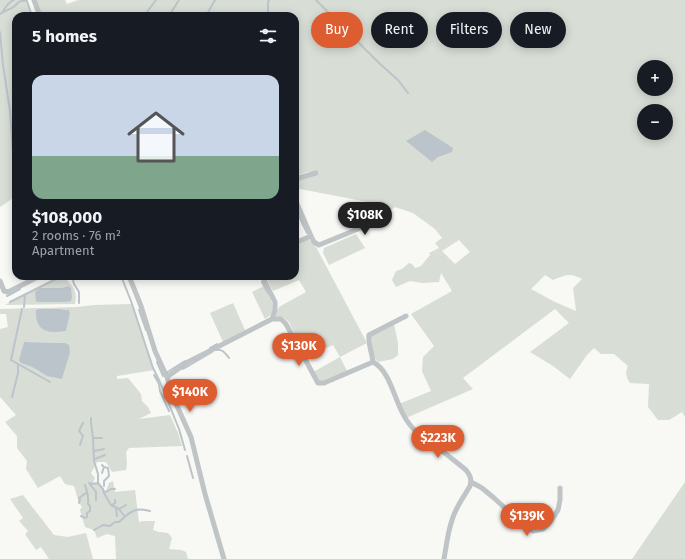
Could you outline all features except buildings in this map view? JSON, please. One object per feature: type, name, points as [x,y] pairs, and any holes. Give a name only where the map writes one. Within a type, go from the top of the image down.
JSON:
[{"type":"street","points":[[34,0],[38,12]]},
{"type":"street","points":[[299,178],[316,174]]},
{"type":"street","points":[[299,208],[314,242],[319,245],[380,220]]},
{"type":"street","points":[[299,242],[311,236]]},
{"type":"street","points":[[0,281],[4,291],[8,292],[32,280]]},
{"type":"street","points":[[131,280],[155,351],[191,437],[222,558]]},
{"type":"street","points":[[264,280],[275,302],[275,310],[272,319]]},
{"type":"street","points":[[373,362],[373,356],[368,340],[369,335],[406,316]]},
{"type":"street","points":[[167,377],[188,362],[272,319],[281,319],[286,324],[318,383],[324,384],[373,362]]},
{"type":"street","points":[[373,362],[381,368],[408,424],[466,470],[470,476],[470,486],[456,508],[446,544],[444,559]]},
{"type":"street","points":[[471,482],[482,488],[526,527],[533,531],[543,530],[558,510],[560,488]]},
{"type":"shaded area","points":[[0,0],[27,0],[30,12],[12,12],[12,199],[0,207]]},
{"type":"shaded area","points":[[32,0],[65,0],[67,4],[78,0],[685,0],[685,417],[682,412],[669,420],[658,420],[648,407],[649,384],[630,383],[626,375],[628,366],[614,354],[601,354],[594,348],[587,355],[570,379],[553,366],[530,352],[569,323],[555,309],[463,378],[473,389],[406,418],[399,404],[431,391],[422,371],[423,357],[434,346],[411,314],[452,291],[441,273],[439,282],[422,283],[410,281],[396,287],[392,280],[396,271],[402,269],[409,263],[415,268],[421,266],[430,255],[429,253],[439,248],[435,243],[442,238],[435,229],[413,213],[395,207],[386,213],[378,204],[299,189],[299,179],[320,173],[311,172],[299,175],[299,12],[36,12]],"holes":[[[459,240],[470,252],[455,264],[442,251]],[[545,275],[553,280],[568,275],[582,279],[573,288],[576,311],[531,289]]]},
{"type":"shaded area","points":[[425,130],[453,148],[452,152],[438,157],[432,162],[406,141]]},
{"type":"shaded area","points":[[356,234],[365,248],[329,265],[323,253],[324,248]]},
{"type":"shaded area","points":[[308,239],[316,247],[367,343],[340,357],[333,345],[306,357],[289,322],[283,317],[275,317],[279,307],[306,292],[299,280],[299,244]]},
{"type":"shaded area","points":[[51,280],[67,280],[75,293],[75,304],[5,305]],"holes":[[[68,286],[66,302],[38,302],[40,288],[61,288]]]},
{"type":"shaded area","points":[[267,280],[299,280],[273,291]]},
{"type":"shaded area","points":[[68,286],[71,288],[71,301],[36,301],[35,292],[40,288],[61,288]]},
{"type":"shaded area","points":[[264,286],[271,299],[273,308],[270,316],[265,319],[252,292]]},
{"type":"shaded area","points":[[233,303],[245,330],[223,342],[210,313]]},
{"type":"shaded area","points":[[132,304],[154,370],[117,376],[117,379],[128,378],[141,394],[142,401],[151,413],[139,419],[170,415],[182,446],[129,448],[126,452],[126,470],[112,472],[106,462],[97,462],[91,473],[95,478],[93,483],[98,483],[106,491],[109,483],[113,481],[115,492],[135,490],[139,522],[155,521],[153,530],[168,533],[172,538],[169,549],[186,552],[188,559],[116,559],[115,536],[107,534],[97,538],[94,530],[85,527],[80,510],[82,507],[79,503],[74,486],[65,484],[60,476],[38,488],[26,469],[27,461],[17,448],[17,436],[5,422],[16,415],[0,397],[0,329],[8,327],[6,314],[0,314],[0,309],[77,307]],"holes":[[[39,309],[69,310],[70,314],[66,331],[58,332],[44,330]],[[24,342],[65,343],[47,376],[32,367],[21,363]]]},
{"type":"shaded area","points":[[36,310],[69,310],[70,314],[66,331],[54,332],[44,330],[40,327],[36,317]]},
{"type":"shaded area","points":[[394,324],[398,343],[398,355],[393,359],[378,362],[373,354],[371,336]]},
{"type":"shaded area","points":[[24,342],[65,343],[69,345],[70,352],[62,379],[47,376],[32,367],[21,363],[19,360]]},
{"type":"shaded area","points":[[340,357],[347,371],[324,382],[318,381],[313,372]]},
{"type":"shaded area","points":[[685,482],[685,559],[632,559]]},
{"type":"shaded area","points":[[23,495],[54,535],[68,537],[86,533],[93,559],[49,559],[41,547],[36,550],[25,534],[28,531],[19,521],[23,518],[10,499]]},
{"type":"waterway","points":[[3,11],[9,3],[14,0]]},
{"type":"waterway","points":[[147,12],[156,0]]},
{"type":"waterway","points":[[172,12],[179,0]]},
{"type":"waterway","points":[[208,12],[215,0]]},
{"type":"waterway","points":[[268,12],[269,0]]},
{"type":"waterway","points":[[316,0],[398,80],[408,93]]},
{"type":"waterway","points":[[0,14],[23,1],[27,1],[31,12]]},
{"type":"waterway","points":[[0,32],[12,138]]},
{"type":"waterway","points":[[299,216],[307,233]]},
{"type":"waterway","points":[[10,302],[54,280]]},
{"type":"waterway","points":[[73,280],[79,292],[79,303]]},
{"type":"waterway","points":[[123,280],[153,368],[179,429],[185,450]]},
{"type":"waterway","points":[[262,282],[268,293]]},
{"type":"waterway","points":[[7,296],[20,289]]},
{"type":"waterway","points":[[24,307],[25,295]]},
{"type":"waterway","points":[[22,309],[11,360],[50,382]]},
{"type":"waterway","points":[[139,310],[146,330]]},
{"type":"waterway","points":[[210,348],[217,344]]},
{"type":"waterway","points":[[216,350],[222,351],[229,358]]},
{"type":"waterway","points":[[183,369],[212,352]]},
{"type":"waterway","points":[[166,373],[185,361]]},
{"type":"waterway","points":[[157,362],[163,376]]},
{"type":"waterway","points":[[12,397],[18,373],[18,364]]},
{"type":"waterway","points":[[154,375],[169,411]]},
{"type":"waterway","points":[[91,418],[94,461],[98,474],[98,483],[103,489],[111,505],[119,509],[125,517]]},
{"type":"waterway","points":[[80,445],[83,436],[79,431],[83,423]]},
{"type":"waterway","points":[[93,438],[102,438]]},
{"type":"waterway","points":[[94,451],[104,449]]},
{"type":"waterway","points":[[95,459],[105,455]]},
{"type":"waterway","points":[[187,456],[193,478]]},
{"type":"waterway","points":[[102,465],[104,467],[102,473]]},
{"type":"waterway","points":[[104,467],[108,468],[109,476],[104,481],[104,486]]},
{"type":"waterway","points":[[89,483],[96,492],[96,500]]},
{"type":"waterway","points":[[89,483],[98,483]]},
{"type":"waterway","points":[[85,485],[88,504],[90,506],[90,511],[87,513],[87,517]]},
{"type":"waterway","points":[[104,493],[111,489],[115,489]]},
{"type":"waterway","points":[[79,503],[79,498],[86,493]]},
{"type":"waterway","points":[[112,505],[115,503],[115,500]]},
{"type":"waterway","points":[[119,509],[126,505]]},
{"type":"waterway","points":[[116,508],[117,516]]},
{"type":"waterway","points":[[94,530],[103,525],[110,526],[115,522],[119,522],[133,511],[140,509],[150,511]]},
{"type":"waterway","points":[[81,516],[85,518]]}]
